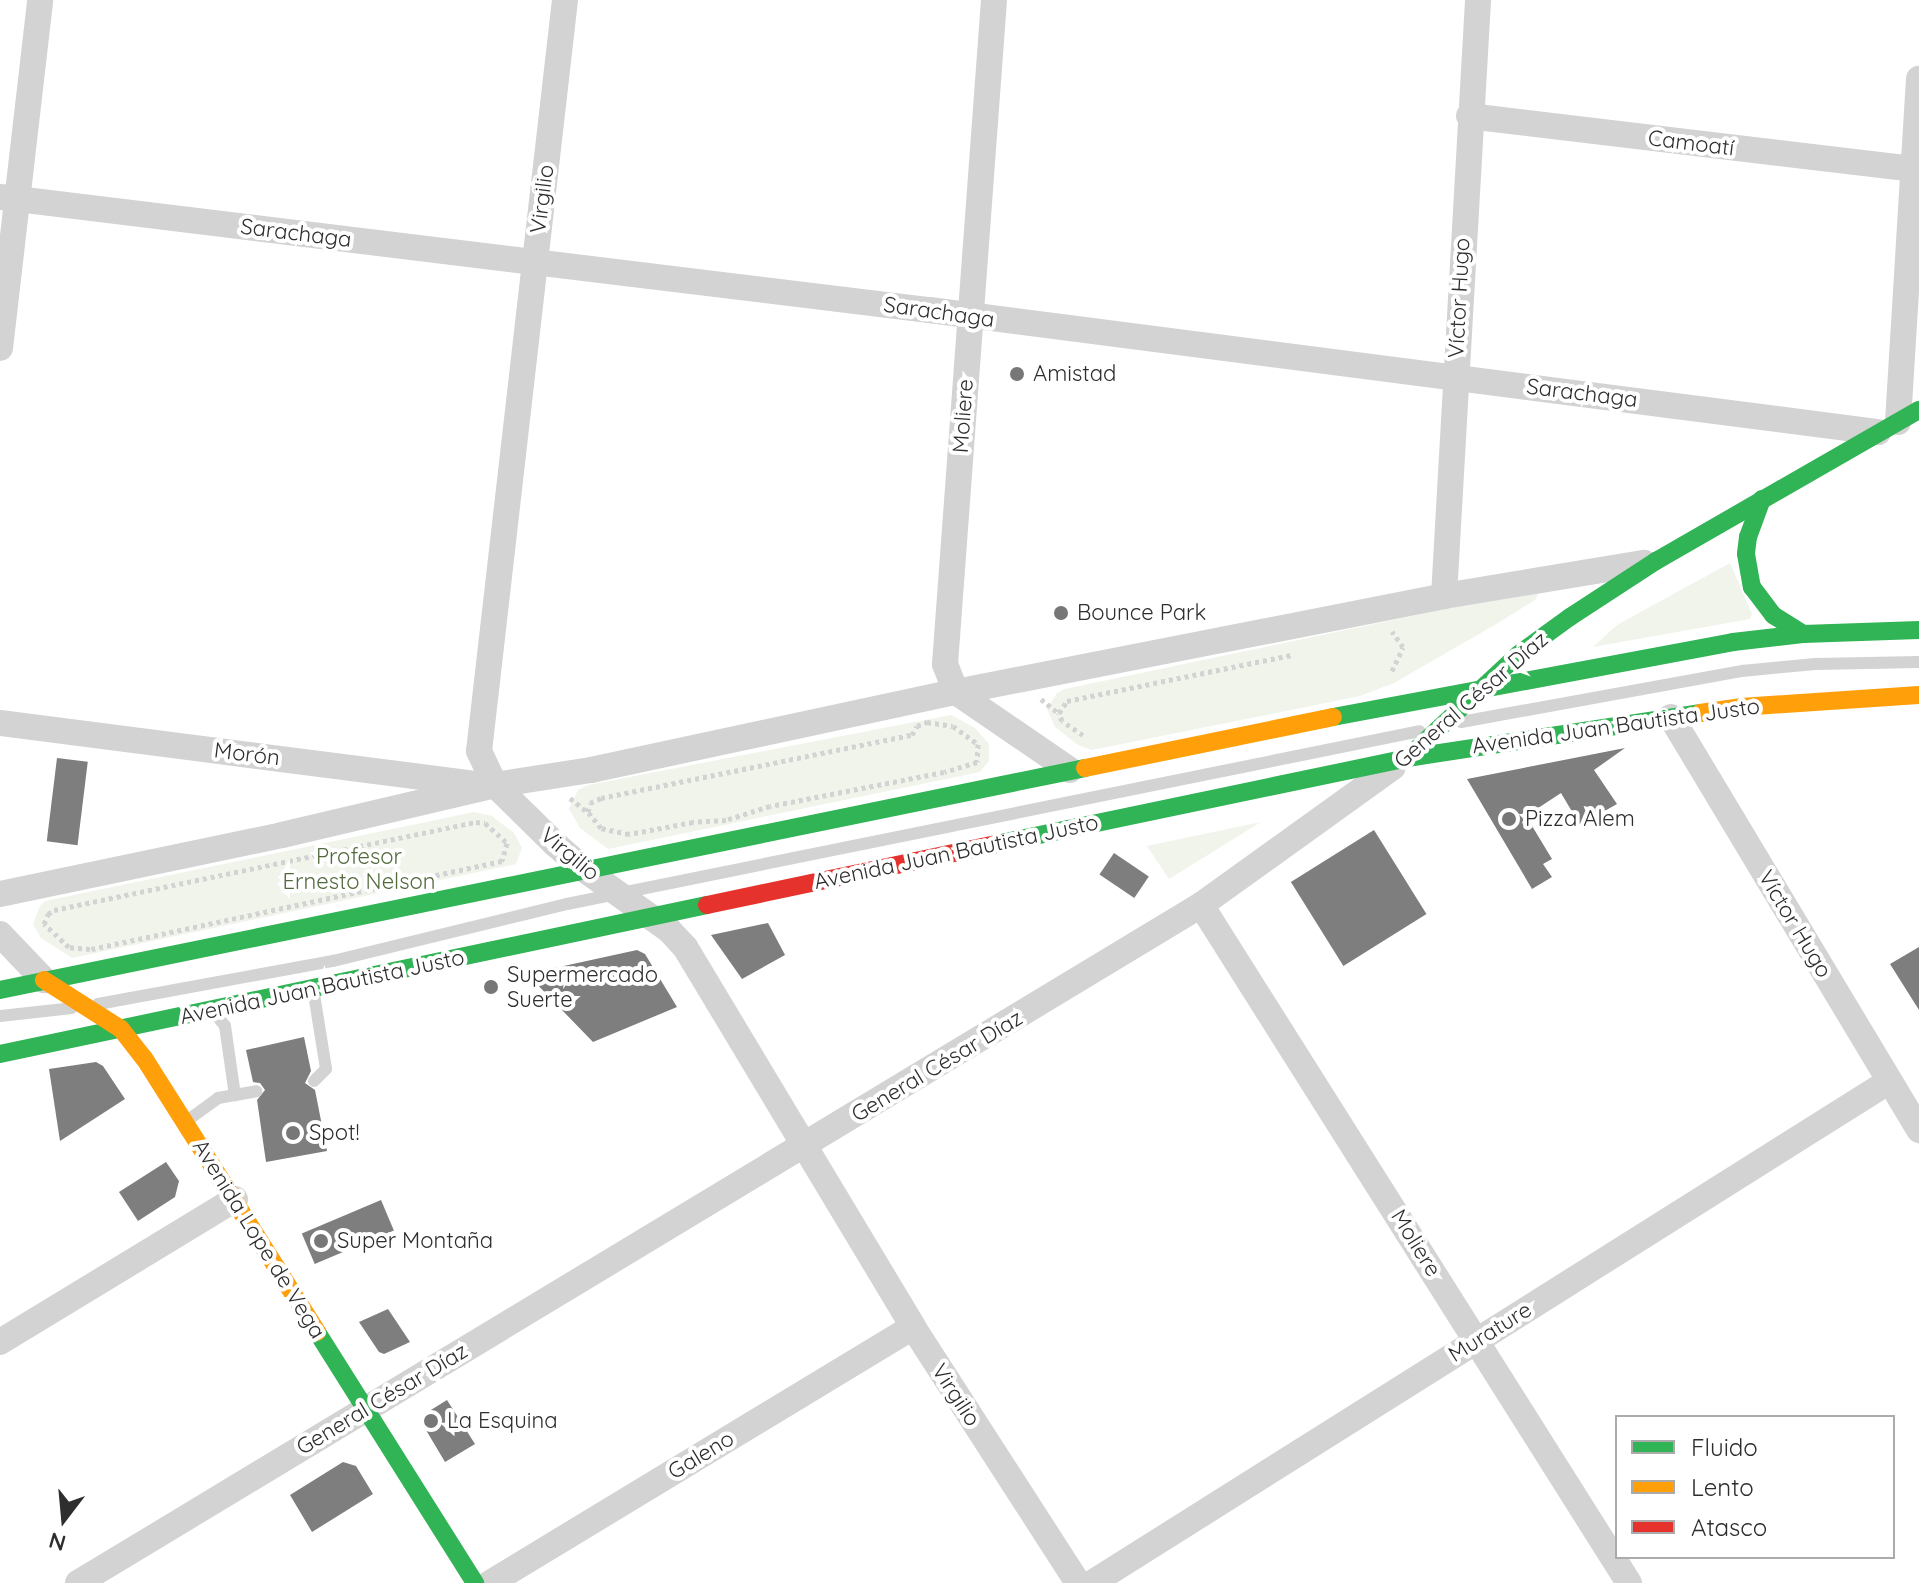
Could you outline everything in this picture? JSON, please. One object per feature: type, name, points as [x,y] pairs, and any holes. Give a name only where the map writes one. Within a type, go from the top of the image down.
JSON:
[{"type":"main road","name":"General César Díaz","points":[[1407,758],[1481,687],[1532,644],[1656,561],[1898,421]]},
{"type":"main road","points":[[1762,499],[1748,537],[1746,554],[1752,587],[1773,615],[1803,634]]},
{"type":"main road","points":[[0,990],[1481,687],[1733,642],[1803,634],[1919,630]]},
{"type":"main road","name":"Avenida Juan Bautista Justo","points":[[0,1054],[1407,758],[1671,717],[1844,697],[1919,695]]},
{"type":"main road","name":"Avenida Lope de Vega","points":[[44,980],[121,1029],[144,1058],[475,1583]]},
{"type":"street","points":[[0,348],[9,198],[40,0]]},
{"type":"street","name":"Virgilio","points":[[565,0],[479,751],[495,785],[585,870],[651,916],[685,947],[913,1327],[1078,1583]]},
{"type":"street","name":"Moliere","points":[[956,692],[948,679],[945,664],[994,0]]},
{"type":"street","name":"Víctor Hugo","points":[[1444,596],[1478,0]]},
{"type":"street","points":[[1898,421],[1919,79]]},
{"type":"street","name":"Camoatí","points":[[1469,116],[1913,169]]},
{"type":"street","name":"Sarachaga","points":[[9,198],[1455,378],[1898,421]]},
{"type":"street","points":[[0,894],[282,835],[495,785],[591,770],[956,692],[1444,596],[1656,561]]},
{"type":"street","points":[[956,692],[1070,770]]},
{"type":"street","name":"Víctor Hugo","points":[[1671,717],[1919,1130]]},
{"type":"street","name":"Morón","points":[[0,723],[495,785]]},
{"type":"street","name":"General César Díaz","points":[[78,1583],[1201,905],[1407,758]]},
{"type":"street","name":"Moliere","points":[[1201,905],[1629,1583]]},
{"type":"street","name":"Avenida Lope de Vega","points":[[0,934],[44,980]]},
{"type":"street","name":"Murature","points":[[1092,1583],[1888,1082]]},
{"type":"street","points":[[0,1342],[235,1199]]},
{"type":"street","name":"Galeno","points":[[490,1583],[913,1327]]},
{"type":"lane","points":[[0,1016],[84,1006],[333,961],[620,894],[1441,726],[1742,671],[1815,664],[1919,662]]},
{"type":"lane","points":[[313,990],[326,1069],[314,1081]]},
{"type":"lane","points":[[212,1011],[225,1026],[235,1095]]},
{"type":"lane","points":[[186,1122],[218,1098],[256,1091]]},
{"type":"path","points":[[1384,633],[1407,627]]},
{"type":"path","points":[[1386,675],[1392,672],[1403,647],[1391,630]]},
{"type":"path","points":[[1059,713],[1061,705],[1076,699],[1294,654]]},
{"type":"path","points":[[1049,705],[1059,713],[1062,721],[1095,739]]},
{"type":"path","points":[[571,799],[588,812],[601,828],[617,834],[718,821],[770,806],[964,767],[977,762],[980,748],[953,726],[927,722],[917,726],[912,735],[601,798],[590,803],[588,812]]},
{"type":"path","points":[[476,822],[485,823],[507,843],[502,861],[486,866],[90,949],[69,947],[44,924],[48,914],[54,910],[476,822]]},
{"type":"green space","points":[[1730,563],[1752,614],[1750,619],[1593,647],[1617,625]]},
{"type":"green space","points":[[1531,591],[1538,594],[1535,600],[1498,623],[1394,683],[1360,696],[1092,750],[1078,745],[1055,727],[1047,709],[1057,693],[1065,689]]},
{"type":"green space","points":[[951,715],[975,728],[989,744],[989,761],[980,772],[608,849],[580,828],[569,809],[578,790],[588,785]]},
{"type":"green space","name":"Profesor Ernesto Nelson","points":[[474,812],[492,816],[514,833],[522,848],[516,864],[72,958],[41,938],[33,924],[45,901]]},
{"type":"green space","points":[[1261,822],[1169,879],[1147,846]]},
{"type":"building","points":[[1625,748],[1594,770],[1617,804],[1580,825],[1561,793],[1526,816],[1552,859],[1543,864],[1552,877],[1532,889],[1467,779]]},
{"type":"building","points":[[57,758],[88,762],[78,845],[47,841]]},
{"type":"building","points":[[1374,830],[1426,914],[1343,966],[1291,882]]},
{"type":"building","points":[[1114,853],[1149,876],[1134,898],[1099,875]]},
{"type":"building","points":[[768,923],[785,955],[742,979],[711,935]]},
{"type":"building","points":[[1919,947],[1919,1010],[1890,964]]},
{"type":"building","points":[[637,950],[645,954],[677,1007],[593,1042],[527,974]]},
{"type":"building","points":[[304,1037],[311,1071],[305,1083],[315,1090],[327,1151],[266,1162],[257,1100],[265,1090],[260,1083],[253,1082],[246,1050]]},
{"type":"building","points":[[96,1062],[103,1066],[125,1099],[60,1141],[49,1069]]},
{"type":"building","points":[[166,1162],[179,1181],[175,1197],[138,1221],[119,1192]]},
{"type":"building","points":[[381,1200],[394,1230],[315,1264],[302,1234]]},
{"type":"building","points":[[388,1309],[410,1342],[384,1354],[379,1352],[359,1322]]},
{"type":"building","points":[[447,1400],[475,1444],[445,1462],[423,1425],[426,1413]]},
{"type":"building","points":[[343,1462],[356,1466],[373,1494],[312,1532],[290,1495]]},
{"type":"traffic: fast","points":[[1407,758],[1519,654],[1570,617],[1656,561],[1919,410]]},
{"type":"traffic: fast","points":[[1762,499],[1748,537],[1746,554],[1752,587],[1773,615],[1803,634]]},
{"type":"traffic: fast","points":[[1333,717],[1733,642],[1803,634],[1919,630]]},
{"type":"traffic: fast","points":[[1001,843],[1407,758],[1700,713]]},
{"type":"traffic: fast","points":[[0,990],[1085,768]]},
{"type":"traffic: fast","points":[[0,1054],[707,905]]},
{"type":"traffic: fast","points":[[317,1332],[475,1583]]},
{"type":"traffic: slow","points":[[1700,713],[1741,707],[1919,695]]},
{"type":"traffic: slow","points":[[1085,768],[1333,717]]},
{"type":"traffic: slow","points":[[44,980],[121,1029],[144,1058],[317,1332]]},
{"type":"traffic: jam","points":[[707,905],[1001,843]]},
{"type":"place","name":"Amistad","points":[[1017,374]]},
{"type":"place","name":"Bounce Park","points":[[1061,613]]},
{"type":"place","name":"Pizza Alem","points":[[1509,819]]},
{"type":"place","name":"Supermercado Suerte","points":[[491,987]]},
{"type":"place","name":"Spot!","points":[[293,1133]]},
{"type":"place","name":"Super Montaña","points":[[321,1241]]},
{"type":"place","name":"La Esquina","points":[[431,1421]]}]
